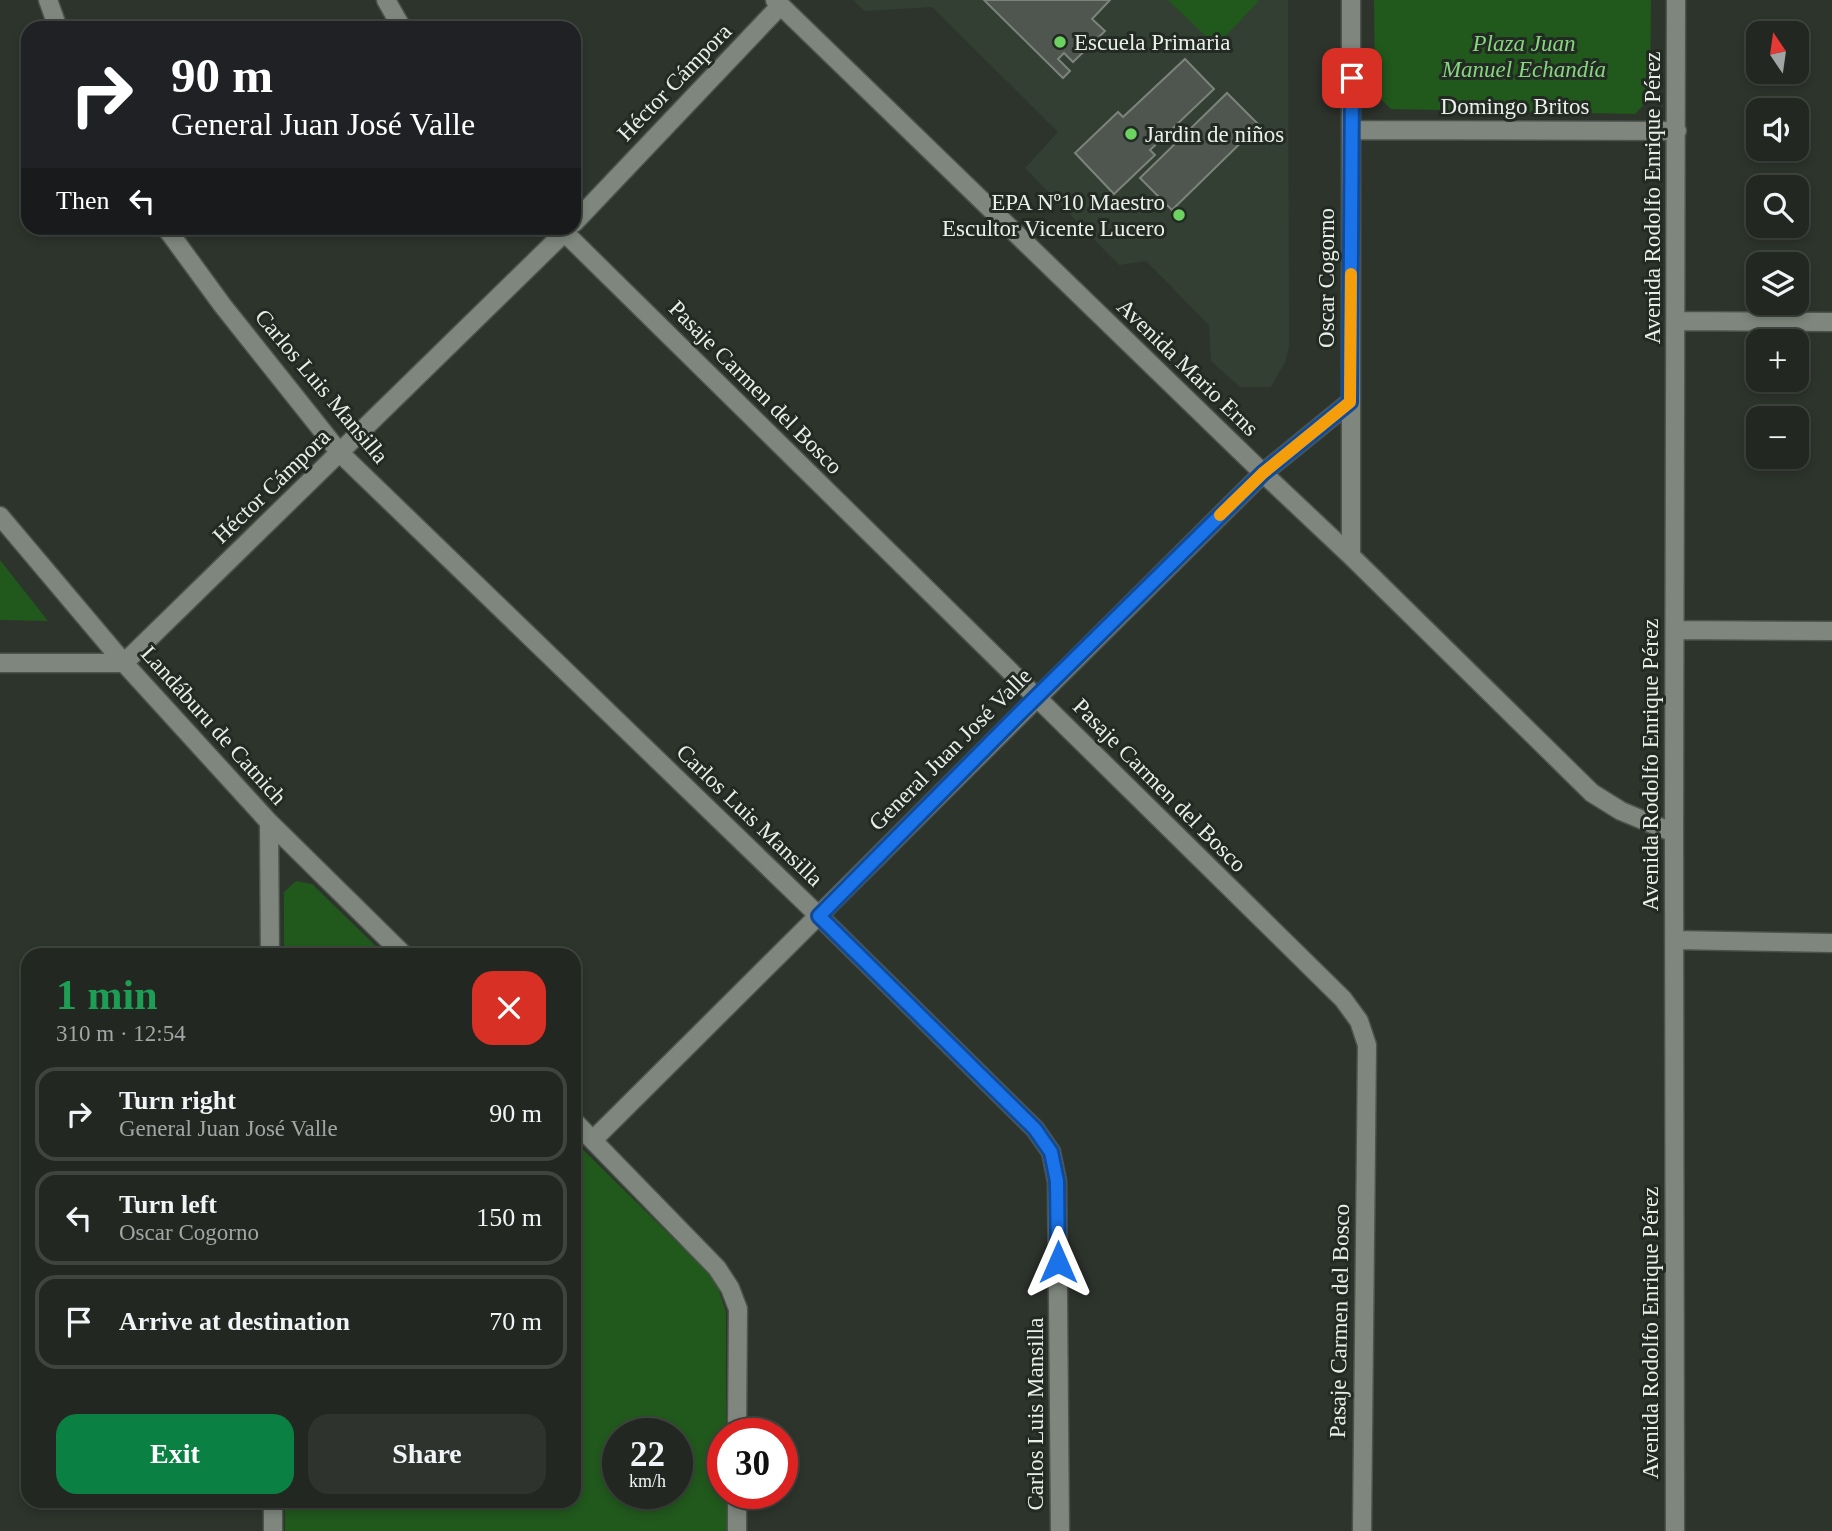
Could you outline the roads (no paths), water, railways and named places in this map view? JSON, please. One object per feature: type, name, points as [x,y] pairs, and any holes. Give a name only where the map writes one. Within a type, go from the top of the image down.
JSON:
[{"type":"street","points":[[48,0],[56,21]]},
{"type":"street","points":[[386,0],[397,21]]},
{"type":"street","name":"Oscar Cogorno","points":[[1351,0],[1352,556]]},
{"type":"street","name":"Avenida Rodolfo Enrique Pérez","points":[[1675,1531],[1676,0]]},
{"type":"street","name":"Héctor Cámpora","points":[[581,213],[778,3]]},
{"type":"street","name":"Avenida Mario Erns","points":[[778,3],[1352,556],[1592,793],[1621,811],[1674,833]]},
{"type":"street","name":"Domingo Britos","points":[[1352,130],[1677,131]]},
{"type":"street","name":"Carlos Luis Mansilla","points":[[171,235],[223,306],[340,453],[819,916],[1035,1129],[1051,1152],[1057,1181],[1060,1531]]},
{"type":"street","name":"Héctor Cámpora","points":[[124,663],[560,235]]},
{"type":"street","name":"Pasaje Carmen del Bosco","points":[[574,235],[1036,697],[1343,999],[1359,1021],[1367,1045],[1362,1531]]},
{"type":"street","points":[[1676,321],[1832,322]]},
{"type":"street","name":"General Juan José Valle","points":[[593,1140],[1263,473],[1350,402]]},
{"type":"street","name":"Landáburu de Catnich","points":[[0,516],[124,663],[269,822],[397,948]]},
{"type":"street","points":[[1675,630],[1832,631]]},
{"type":"street","points":[[0,663],[124,663]]},
{"type":"street","points":[[269,822],[270,948]]},
{"type":"street","points":[[1674,940],[1832,943]]},
{"type":"street","points":[[581,1128],[718,1268],[730,1288],[738,1309],[737,1418]]},
{"type":"street","points":[[273,1508],[273,1531]]},
{"type":"street","points":[[737,1509],[737,1531]]},
{"type":"place","name":"Escuela Primaria","points":[[1060,42]]},
{"type":"place","name":"Jardin de niños","points":[[1131,134]]},
{"type":"place","name":"EPA Nº10 Maestro Escultor Vicente Lucero","points":[[1179,215]]},
{"type":"park label","name":"Plaza Juan Manuel Echandía","points":[[1524,56]]}]
